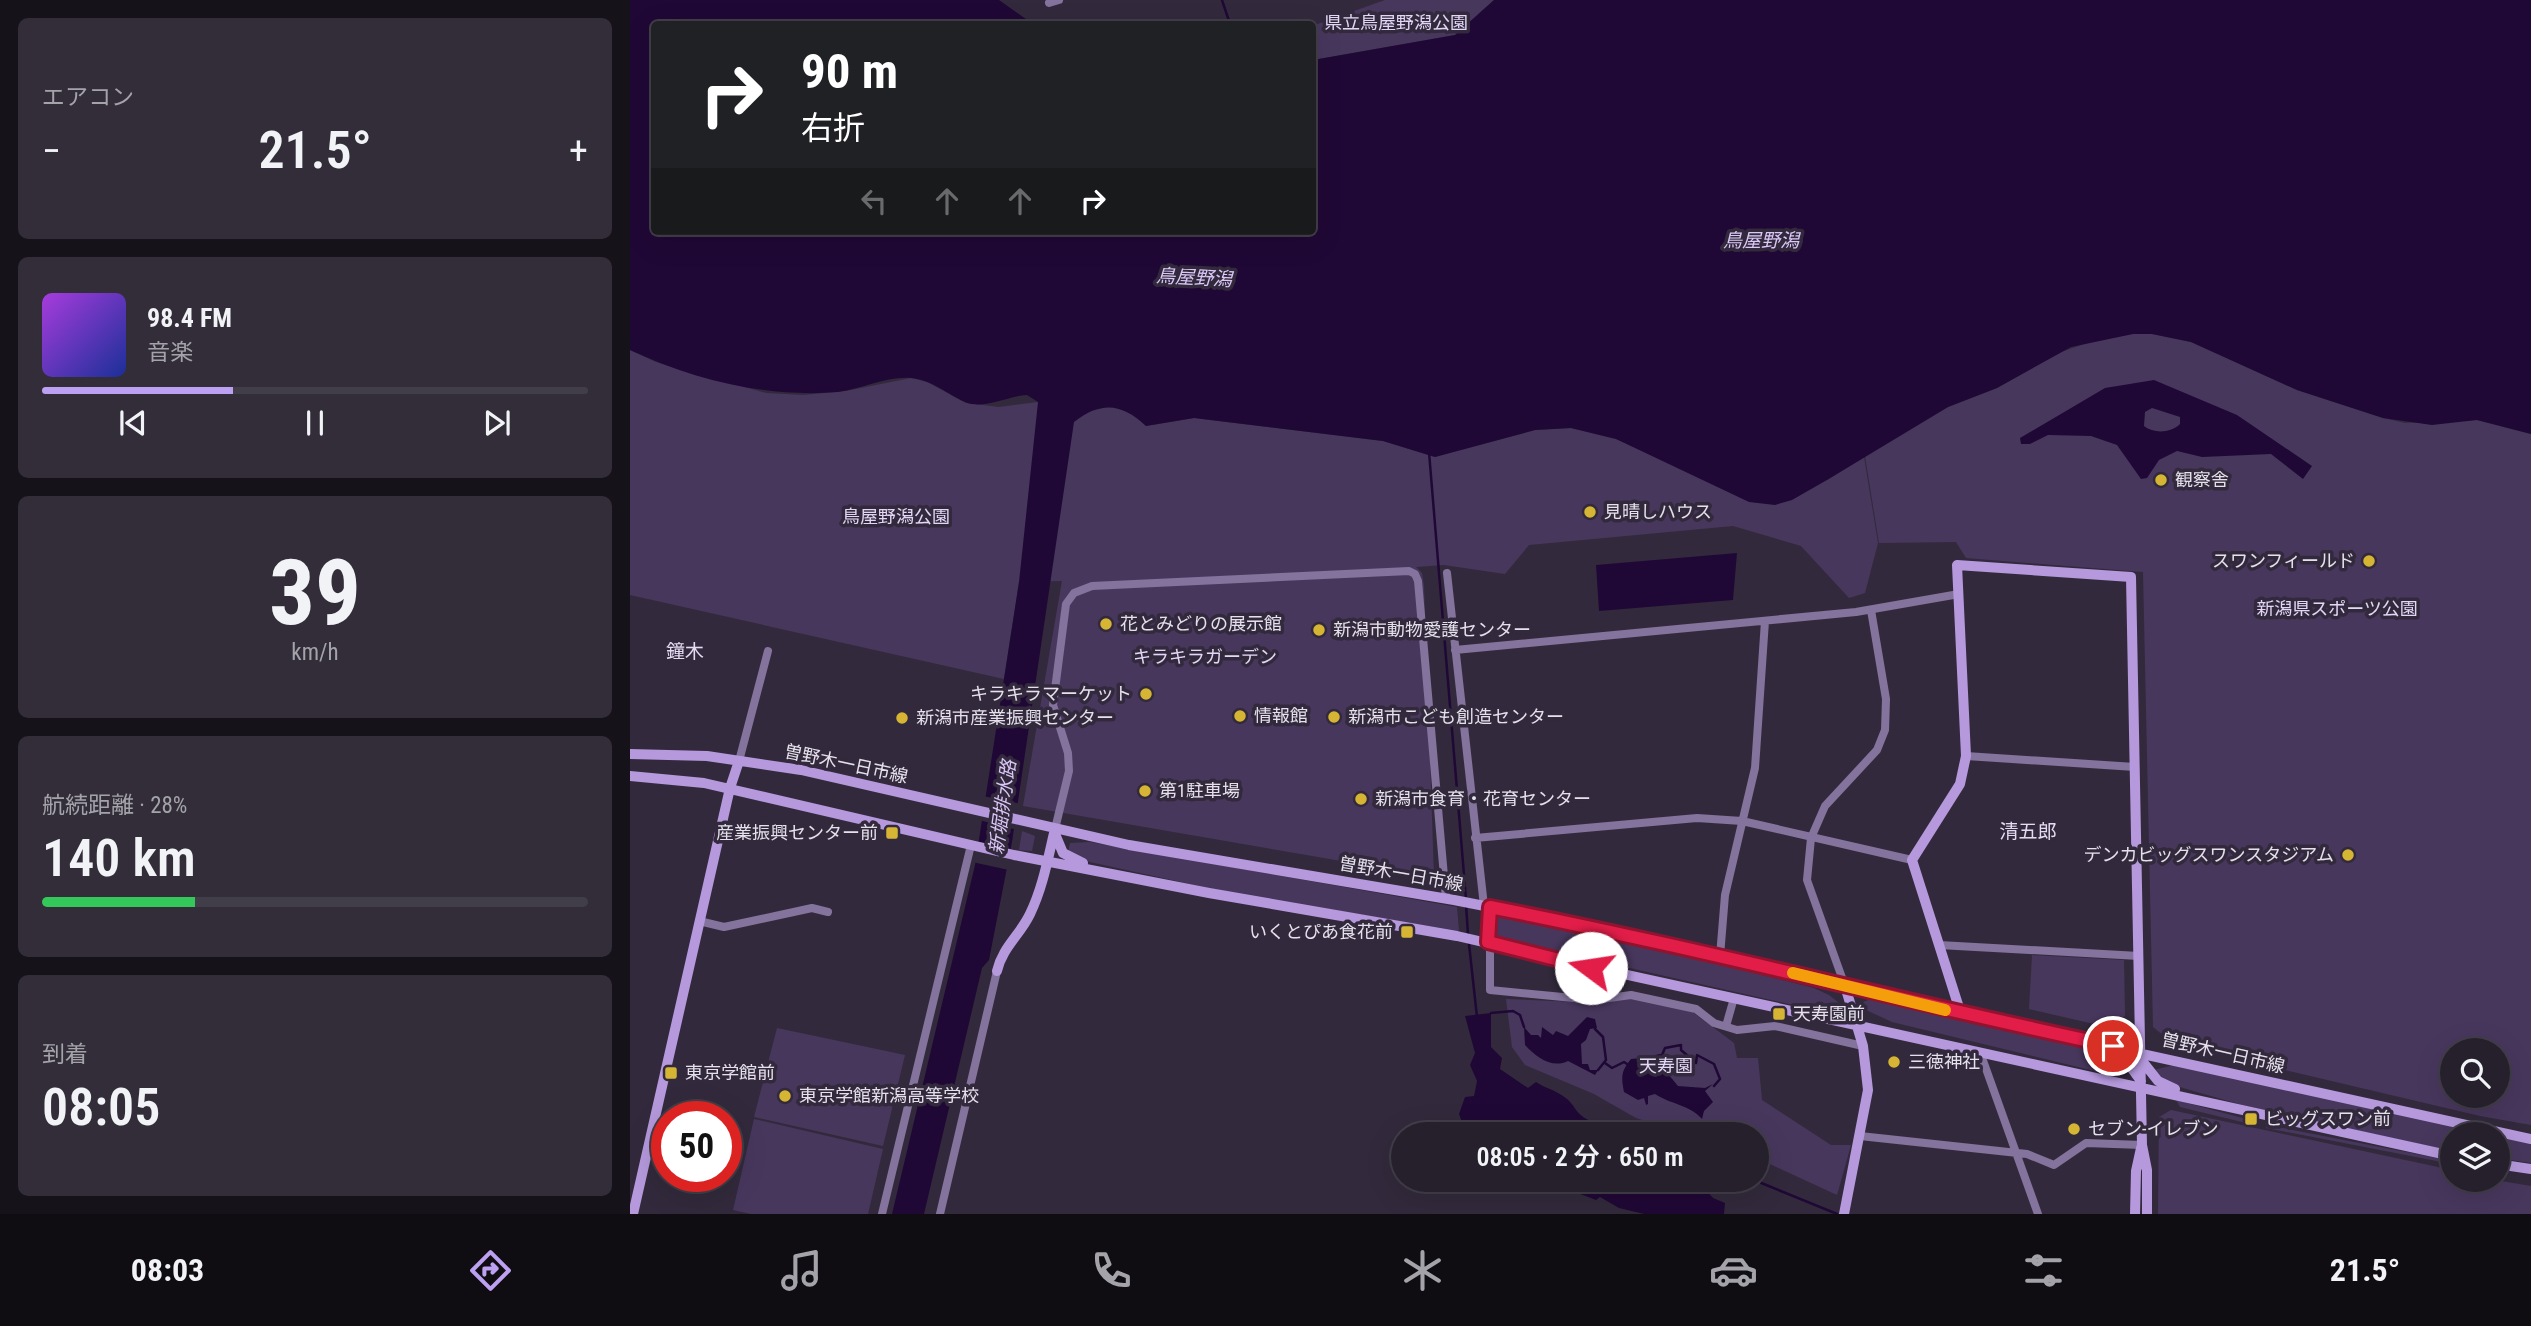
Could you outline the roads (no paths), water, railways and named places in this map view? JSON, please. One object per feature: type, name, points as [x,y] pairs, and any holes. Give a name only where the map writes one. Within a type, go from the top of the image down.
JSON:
[{"type":"main road","points":[[1961,1014],[1912,860],[1960,784],[1966,756],[1957,565],[2131,577],[2143,1087],[2142,1145],[2136,1171],[2136,1214]]},
{"type":"main road","name":"曽野木一日市線","points":[[630,754],[707,756],[801,770],[983,813],[1018,824],[1052,847],[1122,876],[1457,936],[2440,1153]]},
{"type":"main road","points":[[633,1214],[699,921],[739,761]]},
{"type":"main road","name":"曽野木一日市線","points":[[630,776],[730,789],[1020,856],[1092,838],[1450,899],[1720,956],[1961,1014],[2531,1139]]},
{"type":"main road","points":[[1018,824],[1041,835],[1052,847],[1071,858],[1122,876]]},
{"type":"main road","points":[[1052,847],[1074,839],[1092,838]]},
{"type":"main road","points":[[997,971],[1007,947],[1031,913],[1052,847]]},
{"type":"main road","points":[[1844,1214],[1868,1090],[1863,1046],[1845,986]]},
{"type":"main road","points":[[2099,1044],[2128,1063],[2143,1087]]},
{"type":"main road","points":[[2142,1053],[2143,1060],[2154,1077],[2190,1098]]},
{"type":"main road","points":[[2142,1145],[2147,1170],[2147,1214]]},
{"type":"main road","points":[[2510,1166],[2531,1169]]},
{"type":"street","points":[[1052,0],[1049,3],[1059,0]]},
{"type":"street","points":[[1052,847],[1069,771],[1068,754],[1055,716],[1053,694],[1066,604],[1074,593],[1092,586],[1409,571],[1416,574],[1418,581],[1450,899]]},
{"type":"street","points":[[1447,573],[1484,906],[1490,990],[1594,1000],[1630,995],[1696,1009],[1714,1023],[1737,1030],[1775,1026],[1863,1046]]},
{"type":"street","points":[[1455,650],[1871,610],[1959,594]]},
{"type":"street","points":[[1845,986],[1807,880],[1811,838],[1825,806],[1877,750],[1885,730],[1886,699],[1871,610]]},
{"type":"street","points":[[1720,956],[1725,895],[1755,768],[1765,621]]},
{"type":"street","points":[[739,761],[768,651]]},
{"type":"street","points":[[1966,756],[2135,767]]},
{"type":"street","points":[[1475,838],[1697,818],[1742,821],[1912,860]]},
{"type":"street","points":[[882,1214],[973,845]]},
{"type":"street","points":[[699,921],[724,927],[812,908],[828,912]]},
{"type":"street","points":[[1939,945],[2139,956]]},
{"type":"street","points":[[940,1214],[997,971]]},
{"type":"street","points":[[1726,1026],[1734,998]]},
{"type":"street","points":[[1980,1052],[2038,1214]]},
{"type":"street","points":[[1860,1136],[2027,1154],[2054,1165],[2086,1143],[2142,1145]]},
{"type":"water","name":"鳥屋野潟","points":[[630,0],[999,0],[1029,21],[651,21],[651,235],[1316,235],[1316,59],[1455,35],[1494,0],[2531,0],[2531,434],[2477,420],[2432,425],[2383,418],[2297,390],[2191,342],[2152,334],[2133,334],[2071,347],[1997,388],[1948,407],[1792,500],[1775,505],[1749,502],[1616,439],[1571,428],[1535,430],[1435,457],[1383,441],[1194,418],[1146,426],[1128,413],[1111,408],[1093,411],[1074,422],[1012,842],[989,960],[982,968],[924,1214],[892,1214],[975,865],[1019,582],[1038,402],[1027,395],[988,404],[972,404],[926,381],[911,378],[893,379],[838,392],[758,389],[705,378],[630,350]]},
{"type":"water","points":[[2154,380],[2237,415],[2312,466],[2303,479],[2271,454],[2202,457],[2177,451],[2159,460],[2147,478],[2141,479],[2117,445],[2091,436],[2048,435],[2030,444],[2021,444],[2020,438],[2105,388]],"holes":[[[2152,408],[2180,417],[2180,424],[2167,431],[2157,431],[2144,426],[2145,412]]]},
{"type":"water","points":[[1737,553],[1733,600],[1599,611],[1596,565]]},
{"type":"water","points":[[1491,1013],[1491,1047],[1502,1058],[1500,1069],[1528,1088],[1536,1082],[1557,1092],[1571,1103],[1578,1113],[1593,1122],[1462,1122],[1459,1114],[1465,1097],[1474,1096],[1477,1081],[1470,1065],[1475,1053],[1465,1016]]},
{"type":"water","points":[[1587,1017],[1595,1019],[1597,1028],[1590,1029],[1586,1040],[1581,1044],[1582,1064],[1588,1064],[1590,1070],[1598,1070],[1595,1075],[1568,1061],[1550,1063],[1525,1045],[1524,1027],[1531,1035],[1541,1038],[1542,1027],[1553,1035],[1556,1031],[1568,1036]]},
{"type":"water","points":[[1651,1057],[1667,1063],[1668,1074],[1678,1086],[1705,1088],[1713,1084],[1705,1091],[1713,1102],[1704,1111],[1702,1119],[1692,1111],[1655,1094],[1648,1096],[1646,1105],[1644,1098],[1638,1100],[1624,1092],[1623,1074],[1631,1059]]},
{"type":"water","points":[[1575,1192],[1708,1192],[1713,1198],[1725,1203],[1724,1214],[1644,1214],[1619,1208],[1600,1197],[1596,1200]]},
{"type":"waterway","points":[[1222,0],[1229,21]]},
{"type":"waterway","points":[[1429,452],[1466,899]]},
{"type":"waterway","points":[[1466,905],[1468,934]]},
{"type":"waterway","points":[[1469,944],[1477,1017]]},
{"type":"waterway","points":[[1491,1013],[1513,1011],[1520,1015],[1524,1027]]},
{"type":"waterway","points":[[1595,1029],[1603,1037],[1606,1060],[1598,1070]]},
{"type":"waterway","points":[[1651,1057],[1662,1055],[1665,1048],[1681,1045],[1681,1050],[1696,1063],[1697,1055],[1714,1064],[1720,1079],[1714,1086]]},
{"type":"waterway","points":[[1605,1063],[1612,1068],[1624,1062],[1627,1064]]},
{"type":"waterway","points":[[1769,1186],[1837,1214]]},
{"type":"place","name":"観察舎","points":[[2161,480]]},
{"type":"place","name":"見晴しハウス","points":[[1590,512]]},
{"type":"place","name":"スワンフィールド","points":[[2369,561]]},
{"type":"place","name":"花とみどりの展示館","points":[[1106,624]]},
{"type":"place","name":"新潟市動物愛護センター","points":[[1319,630]]},
{"type":"place","name":"キラキラマーケット","points":[[1146,694]]},
{"type":"place","name":"情報館","points":[[1240,716]]},
{"type":"place","name":"新潟市こども創造センター","points":[[1334,717]]},
{"type":"place","name":"新潟市産業振興センター","points":[[902,718]]},
{"type":"place","name":"第1駐車場","points":[[1145,791]]},
{"type":"place","name":"新潟市食育・花育センター","points":[[1361,799]]},
{"type":"place","name":"産業振興センター前","points":[[892,833]]},
{"type":"place","name":"デンカビッグスワンスタジアム","points":[[2348,855]]},
{"type":"place","name":"いくとぴあ食花前","points":[[1407,932]]},
{"type":"place","name":"天寿園前","points":[[1779,1014]]},
{"type":"place","name":"三徳神社","points":[[1894,1062]]},
{"type":"place","name":"東京学館前","points":[[671,1073]]},
{"type":"place","name":"東京学館新潟高等学校","points":[[785,1096]]},
{"type":"place","name":"ビッグスワン前","points":[[2251,1119]]},
{"type":"place","name":"セブン-イレブン","points":[[2074,1129]]},
{"type":"district","name":"鐘木","points":[[685,651]]},
{"type":"district","name":"清五郎","points":[[2028,831]]},
{"type":"park label","name":"県立鳥屋野潟公園","points":[[1396,23]]},
{"type":"park label","name":"鳥屋野潟公園","points":[[896,517]]},
{"type":"park label","name":"新潟県スポーツ公園","points":[[2337,609]]},
{"type":"park label","name":"キラキラガーデン","points":[[1205,657]]},
{"type":"park label","name":"天寿園","points":[[1666,1066]]},
{"type":"water label","name":"新堀排水路","points":[[1002,807]]}]
